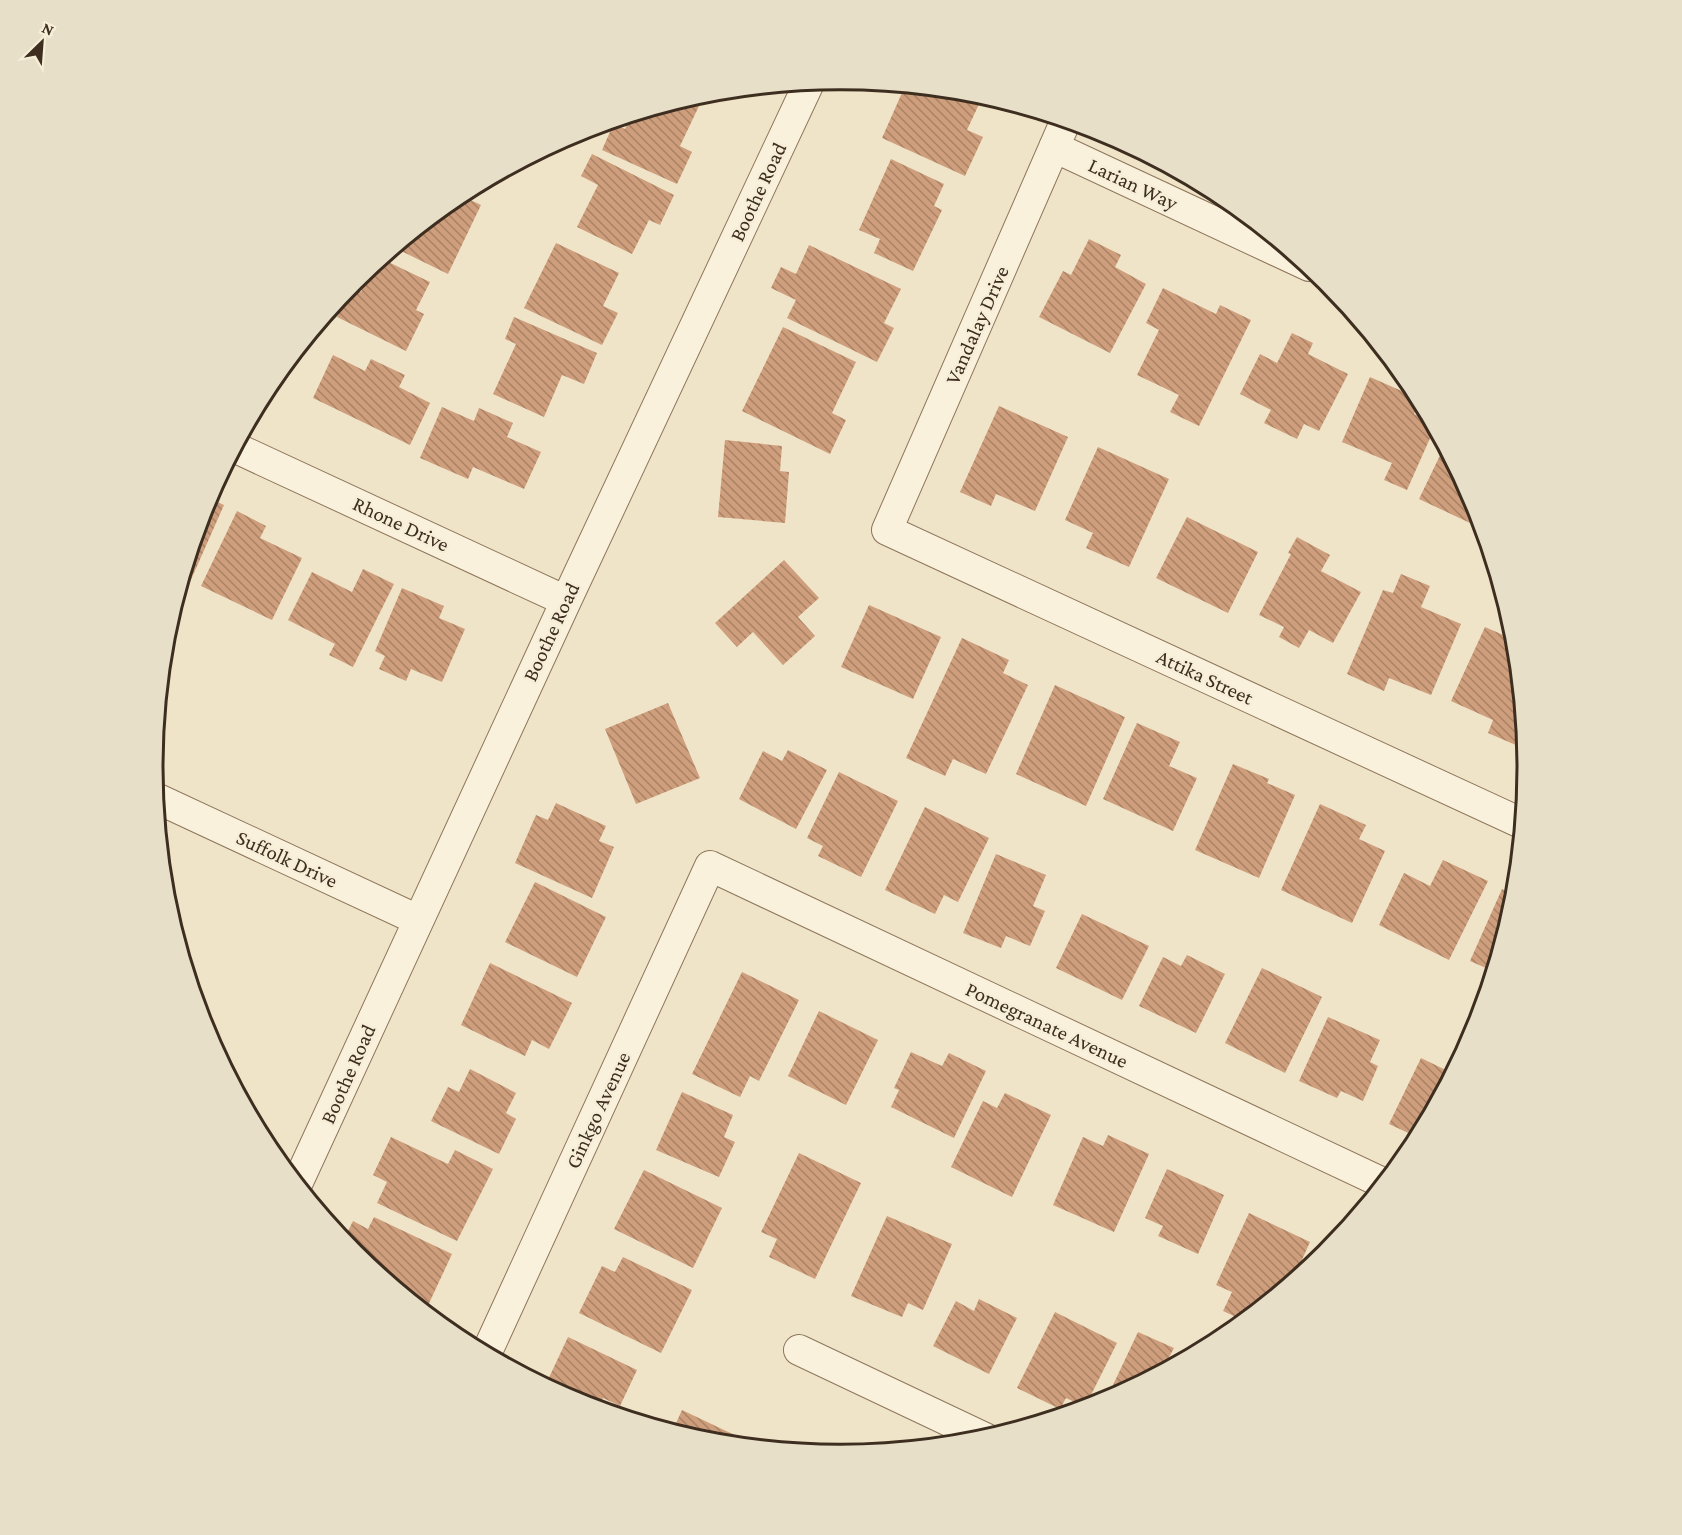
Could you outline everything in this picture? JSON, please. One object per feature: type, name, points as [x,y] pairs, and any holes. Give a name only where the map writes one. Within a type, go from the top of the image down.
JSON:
[{"type":"street","name":"Boothe Road","points":[[301,1176],[566,601],[805,91]]},
{"type":"street","name":"Vandalay Drive","points":[[888,530],[1063,127]]},
{"type":"street","name":"Larian Way","points":[[1054,147],[1283,254]]},
{"type":"street","name":"Rhone Drive","points":[[243,450],[566,601]]},
{"type":"street","name":"Attika Street","points":[[888,530],[1516,821]]},
{"type":"street","name":"Suffolk Drive","points":[[165,802],[418,920]]},
{"type":"street","name":"Pomegranate Avenue","points":[[710,866],[1378,1181]]},
{"type":"street","name":"Ginkgo Avenue","points":[[490,1346],[710,866]]},
{"type":"street","points":[[799,1350],[972,1432]]},
{"type":"building","points":[[902,93],[979,104],[967,130],[983,137],[965,176],[882,138]]},
{"type":"building","points":[[699,106],[680,146],[692,152],[677,184],[602,150],[610,131],[620,127],[625,129],[627,125]]},
{"type":"building","points":[[592,154],[674,195],[660,225],[649,220],[632,254],[577,227],[598,185],[581,176]]},
{"type":"building","points":[[891,159],[944,184],[934,206],[942,210],[913,271],[874,253],[880,239],[859,230]]},
{"type":"building","points":[[471,200],[481,205],[448,274],[402,251]]},
{"type":"building","points":[[1089,239],[1121,255],[1115,267],[1146,284],[1110,353],[1039,317],[1063,271],[1071,275]]},
{"type":"building","points":[[556,243],[619,273],[603,306],[618,313],[602,345],[524,308]]},
{"type":"building","points":[[809,245],[901,289],[884,323],[894,328],[877,362],[787,318],[796,300],[771,288],[781,267],[796,274]]},
{"type":"building","points":[[389,262],[430,282],[416,310],[424,314],[406,351],[337,317],[359,291],[361,292],[364,286]]},
{"type":"building","points":[[1163,288],[1216,314],[1220,305],[1251,320],[1199,426],[1170,412],[1179,395],[1137,375],[1159,330],[1146,323]]},
{"type":"building","points":[[514,317],[597,353],[584,384],[562,375],[544,417],[493,394],[516,344],[505,339]]},
{"type":"building","points":[[783,327],[856,362],[832,413],[846,420],[830,454],[742,411]]},
{"type":"building","points":[[1292,333],[1313,343],[1308,354],[1348,374],[1319,431],[1304,424],[1297,439],[1264,423],[1271,410],[1240,394],[1260,354],[1277,363]]},
{"type":"building","points":[[333,355],[365,371],[371,359],[405,375],[399,387],[430,403],[410,445],[313,398]]},
{"type":"building","points":[[1370,377],[1405,392],[1416,410],[1414,414],[1420,417],[1431,435],[1407,490],[1384,480],[1392,463],[1342,442]]},
{"type":"building","points":[[999,406],[1068,437],[1035,511],[996,494],[991,506],[960,492]]},
{"type":"building","points":[[442,407],[474,421],[479,408],[513,423],[507,437],[541,452],[524,489],[473,467],[468,479],[420,458]]},
{"type":"building","points":[[725,440],[782,446],[780,471],[789,472],[785,523],[718,517]]},
{"type":"building","points":[[1098,447],[1169,479],[1129,567],[1086,548],[1093,533],[1065,520]]},
{"type":"building","points":[[1441,453],[1473,524],[1419,499]]},
{"type":"building","points":[[218,502],[224,505],[190,582],[199,550]]},
{"type":"building","points":[[237,511],[266,526],[260,538],[302,558],[272,620],[201,586]]},
{"type":"building","points":[[1187,517],[1258,552],[1228,613],[1156,578]]},
{"type":"building","points":[[1297,537],[1330,555],[1321,571],[1361,592],[1333,643],[1309,630],[1299,648],[1279,637],[1284,627],[1259,615],[1291,554],[1288,553]]},
{"type":"building","points":[[784,560],[819,598],[798,617],[815,636],[783,665],[753,632],[737,647],[715,623]]},
{"type":"building","points":[[363,569],[394,584],[353,667],[329,655],[335,644],[288,620],[312,572],[352,592]]},
{"type":"building","points":[[1401,574],[1430,586],[1421,607],[1461,624],[1431,695],[1389,678],[1384,691],[1347,674],[1383,590],[1393,593]]},
{"type":"building","points":[[402,588],[444,606],[439,618],[465,629],[442,682],[411,669],[406,681],[379,669],[385,656],[375,651]]},
{"type":"building","points":[[869,605],[941,637],[913,699],[841,667]]},
{"type":"building","points":[[1485,627],[1505,636],[1513,679],[1518,746],[1488,733],[1493,720],[1451,701]]},
{"type":"building","points":[[962,638],[1009,660],[1003,673],[1028,685],[986,774],[953,759],[945,776],[906,758]]},
{"type":"building","points":[[1055,685],[1125,717],[1086,806],[1016,774]]},
{"type":"building","points":[[668,703],[700,778],[636,804],[605,729]]},
{"type":"building","points":[[1137,723],[1180,742],[1169,766],[1197,778],[1173,831],[1103,799]]},
{"type":"building","points":[[788,750],[827,770],[796,829],[739,799],[763,751],[782,761]]},
{"type":"building","points":[[1233,764],[1269,779],[1267,783],[1295,795],[1259,878],[1195,850]]},
{"type":"building","points":[[839,772],[898,801],[861,877],[818,856],[823,846],[807,838]]},
{"type":"building","points":[[556,803],[606,826],[599,841],[614,847],[592,898],[515,863],[536,815],[548,820]]},
{"type":"building","points":[[1320,804],[1366,825],[1359,839],[1385,851],[1352,923],[1281,890]]},
{"type":"building","points":[[925,807],[989,838],[958,902],[944,895],[935,914],[885,890]]},
{"type":"building","points":[[996,854],[1046,875],[1033,906],[1045,911],[1030,946],[1006,936],[1001,948],[963,933]]},
{"type":"building","points":[[1443,860],[1488,881],[1449,960],[1379,925],[1404,873],[1430,886]]},
{"type":"building","points":[[535,882],[606,917],[577,977],[505,942]]},
{"type":"building","points":[[1502,889],[1507,891],[1488,969],[1470,961]]},
{"type":"building","points":[[1082,914],[1149,946],[1122,1000],[1056,968]]},
{"type":"building","points":[[1187,955],[1225,974],[1196,1033],[1139,1006],[1163,957],[1181,966]]},
{"type":"building","points":[[490,963],[572,1003],[549,1049],[532,1040],[525,1056],[461,1025]]},
{"type":"building","points":[[1262,968],[1322,997],[1285,1073],[1225,1043]]},
{"type":"building","points":[[742,972],[799,1000],[759,1081],[750,1076],[740,1097],[692,1074]]},
{"type":"building","points":[[819,1011],[878,1040],[846,1105],[788,1076]]},
{"type":"building","points":[[1328,1017],[1380,1040],[1370,1062],[1378,1066],[1363,1101],[1341,1091],[1337,1098],[1299,1081]]},
{"type":"building","points":[[911,1052],[942,1066],[949,1053],[986,1071],[954,1138],[891,1107],[899,1090],[894,1088]]},
{"type":"building","points":[[1421,1058],[1447,1071],[1410,1134],[1389,1124]]},
{"type":"building","points":[[470,1069],[516,1093],[506,1113],[516,1119],[499,1154],[431,1121],[448,1087],[459,1092]]},
{"type":"building","points":[[682,1092],[733,1115],[724,1137],[735,1142],[719,1177],[656,1150]]},
{"type":"building","points":[[1005,1093],[1051,1115],[1012,1197],[951,1167],[983,1101],[997,1108]]},
{"type":"building","points":[[1108,1135],[1149,1154],[1114,1232],[1053,1205],[1083,1137],[1103,1146]]},
{"type":"building","points":[[391,1137],[448,1164],[455,1150],[493,1169],[457,1241],[377,1203],[387,1182],[373,1175]]},
{"type":"building","points":[[799,1153],[861,1183],[815,1279],[769,1257],[777,1239],[761,1232]]},
{"type":"building","points":[[1167,1169],[1224,1195],[1198,1254],[1158,1236],[1163,1226],[1145,1218]]},
{"type":"building","points":[[644,1170],[722,1208],[693,1268],[614,1229]]},
{"type":"building","points":[[1249,1213],[1310,1242],[1299,1267],[1236,1317],[1223,1311],[1232,1292],[1216,1285]]},
{"type":"building","points":[[887,1216],[952,1244],[923,1310],[908,1303],[902,1317],[851,1296]]},
{"type":"building","points":[[374,1217],[452,1254],[428,1305],[394,1277],[348,1231],[353,1221],[368,1229]]},
{"type":"building","points":[[623,1257],[692,1290],[661,1353],[579,1313],[602,1266],[615,1272]]},
{"type":"building","points":[[979,1299],[1017,1318],[989,1374],[933,1346],[956,1301],[974,1311]]},
{"type":"building","points":[[1055,1312],[1117,1343],[1090,1397],[1076,1403],[1066,1398],[1060,1409],[1017,1388]]},
{"type":"building","points":[[1138,1332],[1174,1348],[1169,1360],[1112,1388]]},
{"type":"building","points":[[568,1337],[637,1370],[620,1406],[549,1378]]},
{"type":"building","points":[[682,1410],[738,1437],[709,1432],[676,1424]]}]
